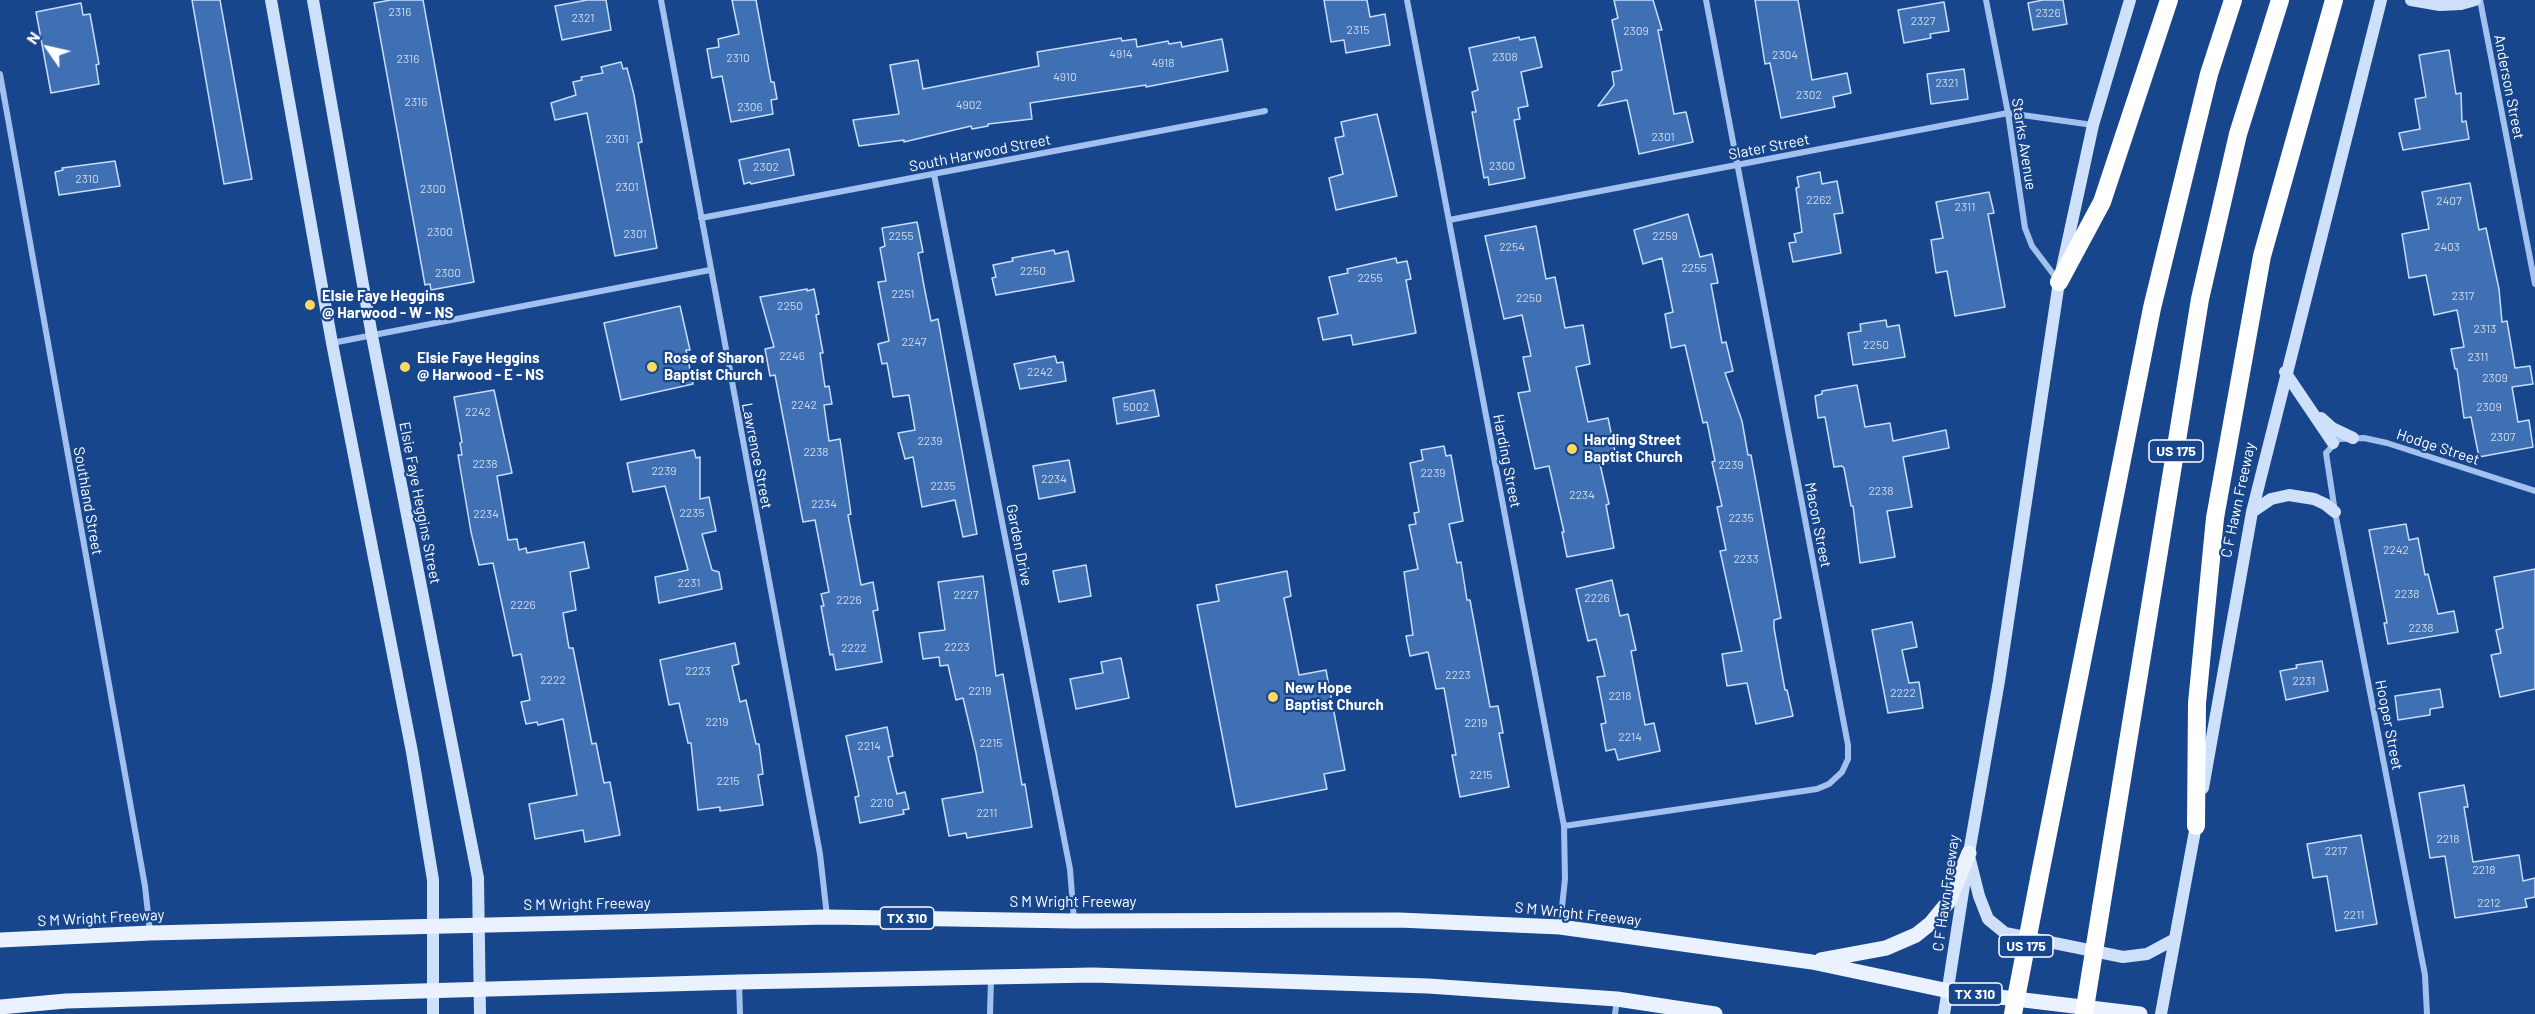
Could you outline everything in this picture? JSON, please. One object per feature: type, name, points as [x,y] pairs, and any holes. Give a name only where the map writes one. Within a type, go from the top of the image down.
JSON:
[{"type":"highway","points":[[2059,282],[2102,202],[2169,0]]},
{"type":"highway","name":"US 175","points":[[2013,1014],[2152,308],[2209,74],[2233,0]]},
{"type":"highway","name":"US 175","points":[[2084,1014],[2200,299],[2238,134],[2280,0]]},
{"type":"highway","points":[[2196,826],[2197,703],[2215,518],[2262,256],[2334,0]]},
{"type":"main road","points":[[270,0],[332,343],[412,752],[433,880],[434,1014]]},
{"type":"main road","name":"Elsie Faye Heggins Street","points":[[313,0],[372,336],[478,878],[480,1014]]},
{"type":"main road","name":"C F Hawn Freeway","points":[[1944,1014],[1969,853],[2000,681],[2059,282],[2093,125],[2130,0]]},
{"type":"main road","name":"C F Hawn Freeway","points":[[2161,1014],[2252,512],[2285,372],[2381,0]]},
{"type":"main road","points":[[2411,0],[2440,5],[2461,4],[2477,0]]},
{"type":"main road","points":[[2285,372],[2333,443]]},
{"type":"main road","points":[[2312,412],[2332,428],[2353,438]]},
{"type":"main road","points":[[2252,512],[2271,499],[2289,495],[2314,499],[2335,512]]},
{"type":"main road","points":[[1969,853],[1979,896],[1988,919],[2005,933],[2123,957],[2147,954],[2175,939]]},
{"type":"main road","points":[[1812,962],[1886,948],[1916,935],[1931,923],[1950,902],[1969,853]]},
{"type":"main road","name":"S M Wright Freeway","points":[[0,940],[150,933],[827,916],[1074,921],[1398,920],[1560,927],[1812,962],[1949,991],[2140,1014]]},
{"type":"main road","points":[[0,1007],[739,982],[1093,975],[1428,986],[1715,1014]]},
{"type":"street","name":"Lawrence Street","points":[[661,0],[820,855],[827,916]]},
{"type":"street","name":"Harding Street","points":[[1407,0],[1564,826],[1565,879],[1560,927]]},
{"type":"street","name":"Macon Street","points":[[1564,826],[1816,789],[1829,784],[1842,772],[1848,759],[1846,733],[1706,0]]},
{"type":"street","name":"Starks Avenue","points":[[1986,0],[2008,112],[2025,228],[2032,246],[2059,282]]},
{"type":"street","name":"Anderson Street","points":[[2477,0],[2535,284]]},
{"type":"street","name":"Southland Street","points":[[0,74],[145,886],[150,933]]},
{"type":"street","name":"South Harwood Street","points":[[700,218],[1265,111]]},
{"type":"street","name":"Slater Street","points":[[1449,220],[1738,166],[2008,112],[2093,125]]},
{"type":"street","name":"Garden Drive","points":[[934,174],[1070,869],[1074,921]]},
{"type":"street","points":[[332,343],[710,270]]},
{"type":"street","name":"Hodge Street","points":[[2333,443],[2338,439],[2353,438],[2387,443],[2535,491]]},
{"type":"street","name":"Hooper Street","points":[[2333,443],[2326,453],[2326,463],[2425,975],[2427,1014]]},
{"type":"street","points":[[990,1014],[991,978]]},
{"type":"street","points":[[739,982],[740,1014]]},
{"type":"building","points":[[192,0],[220,0],[252,179],[224,184]]},
{"type":"building","points":[[391,0],[423,0],[474,282],[431,290],[430,284],[425,285],[374,3]]},
{"type":"building","points":[[587,0],[606,0],[611,30],[562,40],[555,6]]},
{"type":"building","points":[[732,0],[756,0],[771,82],[774,82],[777,99],[771,100],[773,114],[731,122],[722,76],[712,78],[707,49],[719,47],[718,39],[739,34]]},
{"type":"building","points":[[1324,0],[1367,0],[1370,17],[1385,14],[1390,45],[1346,53],[1344,40],[1331,42]]},
{"type":"building","points":[[1614,0],[1653,0],[1662,30],[1658,30],[1674,114],[1686,112],[1693,142],[1639,154],[1627,100],[1598,106],[1614,85],[1612,72],[1622,70],[1612,20],[1618,18]]},
{"type":"building","points":[[1755,0],[1798,0],[1812,80],[1847,73],[1851,93],[1833,97],[1835,107],[1781,118],[1770,63],[1765,64]]},
{"type":"building","points":[[2063,0],[2067,24],[2033,30],[2028,3]]},
{"type":"building","points":[[1944,2],[1949,31],[1930,34],[1931,38],[1904,43],[1898,10]]},
{"type":"building","points":[[81,3],[83,15],[90,14],[99,64],[96,65],[99,84],[51,93],[36,12]]},
{"type":"building","points":[[1519,37],[1520,40],[1535,37],[1542,67],[1521,72],[1528,106],[1518,108],[1520,119],[1514,120],[1525,178],[1489,185],[1488,177],[1484,178],[1472,112],[1476,112],[1472,92],[1478,90],[1469,48]]},
{"type":"building","points":[[1121,38],[1122,41],[1136,39],[1137,47],[1168,41],[1169,44],[1181,42],[1182,47],[1222,39],[1228,71],[1146,87],[1146,85],[1030,103],[1032,119],[988,124],[988,126],[972,129],[971,126],[904,142],[904,140],[859,146],[853,120],[899,114],[890,65],[918,60],[923,89],[1039,66],[1037,52]]},
{"type":"building","points":[[2449,50],[2456,94],[2461,93],[2462,122],[2466,121],[2469,139],[2403,150],[2399,133],[2420,129],[2415,99],[2426,97],[2419,55]]},
{"type":"building","points":[[621,62],[623,69],[627,68],[634,95],[642,142],[638,143],[657,248],[615,256],[587,113],[555,120],[551,103],[576,95],[573,82],[582,80],[581,77],[603,73],[601,67]]},
{"type":"building","points":[[1964,69],[1968,99],[1931,104],[1927,74]]},
{"type":"building","points":[[1377,114],[1397,196],[1336,210],[1329,178],[1343,174],[1335,138],[1344,136],[1341,122]]},
{"type":"building","points":[[789,149],[794,175],[744,184],[739,160]]},
{"type":"building","points":[[115,161],[120,186],[59,195],[55,172],[63,170],[62,168]]},
{"type":"building","points":[[1820,172],[1822,184],[1837,181],[1843,213],[1834,214],[1841,253],[1793,262],[1789,243],[1796,242],[1794,234],[1802,232],[1796,188],[1799,187],[1797,177]]},
{"type":"building","points":[[2470,183],[2479,230],[2486,228],[2499,289],[2502,322],[2507,321],[2515,368],[2530,366],[2533,384],[2512,387],[2518,422],[2529,420],[2533,447],[2479,457],[2471,417],[2464,418],[2457,369],[2455,369],[2451,349],[2464,347],[2457,310],[2434,315],[2426,275],[2409,278],[2402,234],[2429,229],[2422,192]]},
{"type":"building","points":[[1989,192],[1994,213],[1988,214],[2005,307],[1955,316],[1947,271],[1936,273],[1931,240],[1943,238],[1936,202]]},
{"type":"building","points":[[1688,214],[1700,257],[1712,254],[1718,283],[1711,284],[1722,343],[1726,342],[1733,371],[1725,373],[1742,421],[1748,455],[1751,455],[1781,618],[1774,620],[1774,628],[1785,690],[1787,690],[1793,716],[1756,724],[1747,683],[1727,686],[1722,654],[1742,651],[1720,551],[1726,550],[1717,507],[1722,506],[1712,462],[1715,461],[1707,422],[1703,423],[1685,345],[1671,348],[1665,314],[1673,312],[1662,258],[1643,264],[1634,230]]},
{"type":"building","points":[[917,222],[923,252],[918,253],[924,286],[931,321],[938,319],[977,534],[963,537],[955,500],[922,507],[913,457],[905,459],[898,433],[915,430],[909,395],[893,397],[887,363],[882,364],[878,344],[889,341],[878,282],[886,281],[880,248],[885,246],[882,228]]},
{"type":"building","points":[[1536,226],[1546,279],[1555,277],[1565,328],[1583,325],[1590,364],[1576,367],[1588,422],[1608,418],[1617,461],[1600,464],[1609,504],[1606,505],[1614,548],[1567,557],[1562,532],[1564,532],[1549,466],[1535,469],[1518,393],[1530,391],[1523,357],[1531,356],[1522,315],[1504,319],[1485,236]]},
{"type":"building","points":[[1054,250],[1055,254],[1068,251],[1074,281],[996,295],[992,278],[996,277],[993,265],[1013,261],[1012,258]]},
{"type":"building","points":[[1396,258],[1397,263],[1407,261],[1411,279],[1406,280],[1416,333],[1353,345],[1351,335],[1323,340],[1318,318],[1338,314],[1329,277],[1348,273],[1347,269]]},
{"type":"building","points":[[807,289],[807,291],[814,289],[819,314],[816,315],[823,353],[820,353],[825,387],[829,386],[832,404],[824,405],[829,441],[840,439],[851,514],[848,515],[861,585],[873,582],[878,610],[873,611],[882,662],[836,670],[833,654],[830,655],[821,606],[824,606],[821,594],[829,592],[815,520],[803,522],[775,375],[770,376],[765,349],[774,347],[760,297]]},
{"type":"building","name":"Rose of Sharon Baptist Church","points":[[680,306],[690,350],[686,350],[693,384],[621,400],[604,323]]},
{"type":"building","points":[[1886,320],[1887,327],[1899,325],[1905,357],[1853,365],[1848,333],[1861,331],[1860,324]]},
{"type":"building","points":[[1055,356],[1057,363],[1063,362],[1066,381],[1020,389],[1014,364]]},
{"type":"building","points":[[1857,385],[1865,427],[1890,423],[1893,441],[1946,430],[1949,448],[1903,457],[1912,507],[1887,511],[1895,557],[1860,563],[1853,506],[1851,506],[1844,468],[1834,467],[1825,417],[1818,418],[1815,396],[1822,394],[1822,391]]},
{"type":"building","points":[[494,390],[512,473],[497,476],[508,540],[517,539],[519,550],[526,548],[527,553],[584,542],[589,568],[570,572],[576,610],[563,613],[569,648],[573,648],[592,744],[596,743],[604,783],[610,782],[620,835],[585,842],[583,830],[535,839],[529,804],[577,795],[563,719],[538,725],[537,722],[526,724],[521,702],[530,700],[521,654],[513,656],[493,563],[479,565],[471,532],[458,455],[462,455],[460,443],[462,442],[454,397]]},
{"type":"building","points":[[1154,390],[1159,416],[1117,424],[1113,398]]},
{"type":"building","points":[[1444,446],[1446,456],[1451,455],[1463,521],[1449,524],[1457,563],[1461,562],[1467,600],[1470,600],[1490,707],[1498,706],[1503,733],[1499,733],[1509,787],[1460,797],[1452,755],[1456,755],[1444,688],[1436,689],[1428,652],[1410,656],[1406,636],[1413,635],[1404,572],[1418,569],[1409,525],[1416,524],[1414,513],[1419,512],[1410,463],[1423,460],[1421,450]]},
{"type":"building","points":[[694,450],[696,458],[700,457],[700,499],[709,497],[716,531],[702,534],[712,570],[719,572],[722,589],[659,603],[655,577],[688,570],[665,486],[633,492],[627,463]]},
{"type":"building","points":[[1069,460],[1075,492],[1039,499],[1033,466]]},
{"type":"building","points":[[2406,524],[2409,540],[2418,538],[2425,575],[2428,574],[2438,614],[2454,611],[2458,632],[2388,644],[2384,623],[2387,623],[2369,530]]},
{"type":"building","points":[[1086,565],[1091,596],[1059,602],[1053,571]]},
{"type":"building","points":[[2535,569],[2535,689],[2500,697],[2491,655],[2501,653],[2496,630],[2503,628],[2494,577]]},
{"type":"building","name":"New Hope Baptist Church","points":[[1287,571],[1291,596],[1284,598],[1299,675],[1326,670],[1345,770],[1324,774],[1327,789],[1236,807],[1197,605],[1219,601],[1216,585]]},
{"type":"building","points":[[983,576],[996,676],[1003,674],[1022,785],[1025,784],[1032,827],[967,838],[966,833],[949,836],[942,799],[983,792],[976,753],[963,698],[956,700],[948,665],[940,666],[939,657],[923,659],[919,633],[945,630],[938,582]]},
{"type":"building","points":[[1612,580],[1620,616],[1628,614],[1636,650],[1631,651],[1645,725],[1654,723],[1660,751],[1618,760],[1615,749],[1606,751],[1601,724],[1606,723],[1597,677],[1605,676],[1596,639],[1588,641],[1576,589]]},
{"type":"building","points":[[1912,622],[1917,647],[1902,650],[1909,683],[1919,682],[1923,708],[1888,713],[1872,630]]},
{"type":"building","points":[[735,643],[739,664],[732,666],[740,702],[746,700],[756,744],[759,744],[763,774],[758,775],[763,805],[720,811],[720,807],[698,810],[691,743],[688,743],[679,703],[669,705],[660,660]]},
{"type":"building","points":[[1121,658],[1129,698],[1076,709],[1070,679],[1103,673],[1101,662]]},
{"type":"building","points":[[2322,661],[2328,691],[2286,700],[2280,671],[2297,668],[2296,665]]},
{"type":"building","points":[[2440,689],[2443,707],[2430,709],[2430,715],[2398,720],[2395,696]]},
{"type":"building","points":[[887,727],[893,756],[888,757],[897,794],[905,792],[909,809],[903,810],[904,814],[860,823],[855,797],[859,796],[846,736]]},
{"type":"building","points":[[2464,785],[2468,807],[2464,807],[2473,862],[2519,855],[2523,881],[2535,878],[2535,897],[2525,899],[2527,907],[2455,918],[2445,856],[2430,858],[2419,793]]},
{"type":"building","points":[[2361,835],[2377,924],[2336,931],[2327,876],[2313,878],[2307,844]]},
{"type":"place","name":"Elsie Faye Heggins @ Harwood - W - NS","points":[[310,305]]},
{"type":"place","name":"Elsie Faye Heggins @ Harwood - E - NS","points":[[405,367]]},
{"type":"place","name":"Rose of Sharon Baptist Church","points":[[652,367]]},
{"type":"place","name":"Harding Street Baptist Church","points":[[1572,449]]},
{"type":"place","name":"New Hope Baptist Church","points":[[1273,697]]}]
